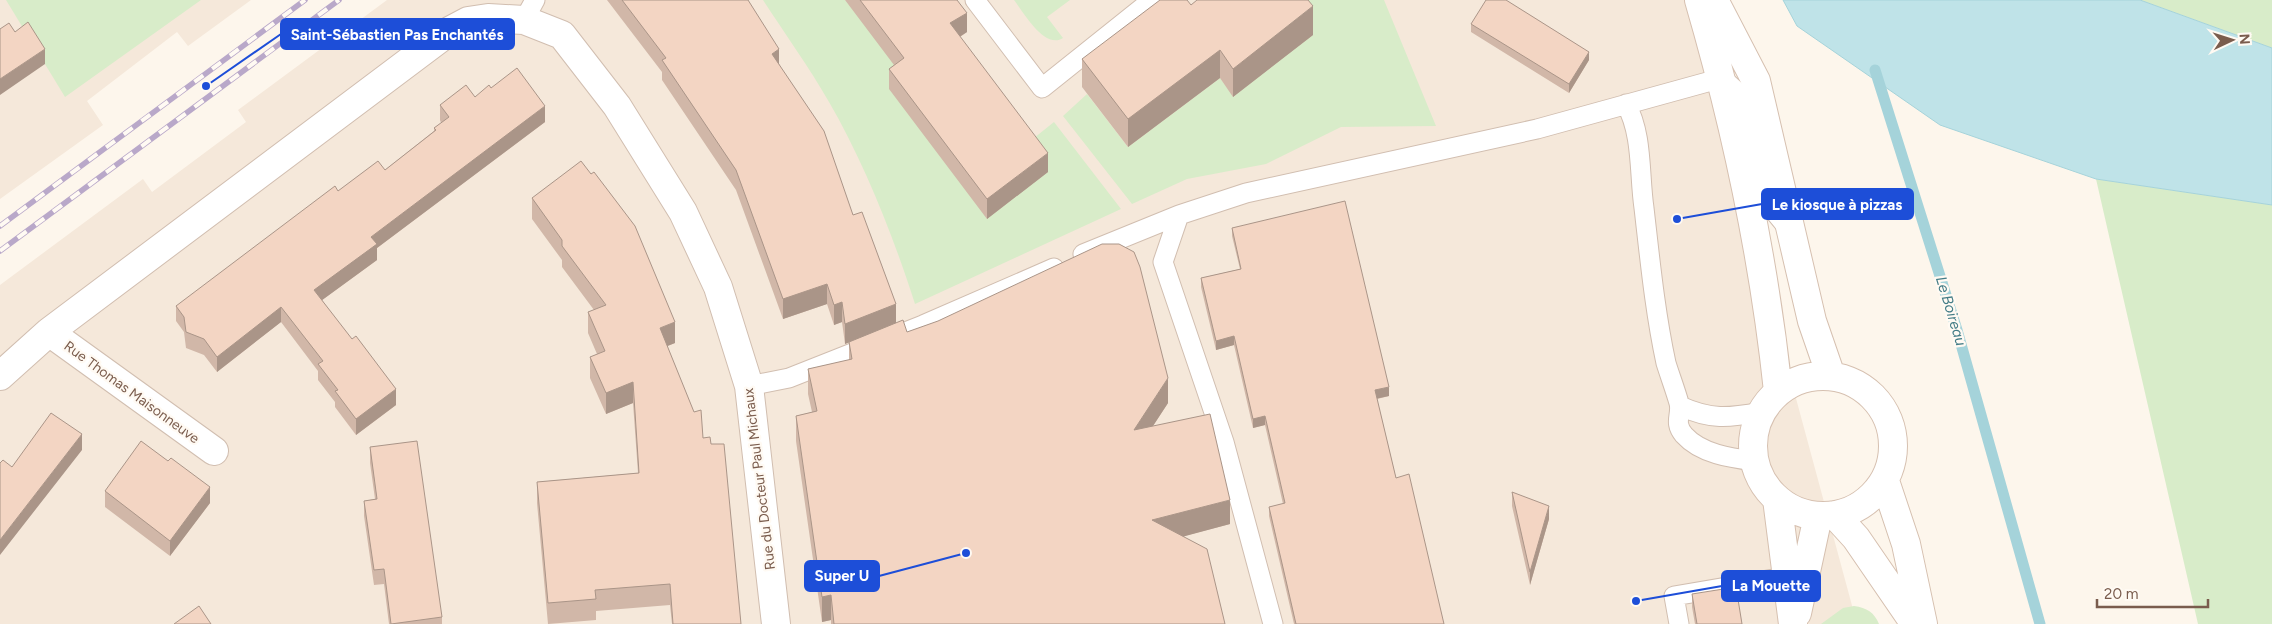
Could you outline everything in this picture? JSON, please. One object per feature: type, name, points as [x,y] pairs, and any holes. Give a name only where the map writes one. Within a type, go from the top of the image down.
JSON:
[{"type":"street","points":[[1699,0],[1722,78],[1763,279],[1778,391]]},
{"type":"street","points":[[1714,0],[1756,81],[1812,321],[1831,376]]},
{"type":"street","name":"Rue du Docteur Paul Michaux","points":[[0,376],[49,332],[451,30],[468,21],[530,10],[562,35],[617,106],[678,204],[718,287],[749,386],[776,624]]},
{"type":"street","name":"Rue Thomas Maisonneuve","points":[[49,332],[214,451]]},
{"type":"street","points":[[1831,376],[1855,383],[1875,398],[1889,420],[1894,444],[1890,469],[1885,481],[1863,504],[1846,513],[1827,516],[1789,508],[1777,499],[1760,478],[1754,461],[1754,431],[1761,412],[1778,391],[1803,378],[1831,376]]},
{"type":"street","points":[[1885,481],[1906,544],[1923,624]]},
{"type":"street","points":[[1777,499],[1785,551],[1786,577],[1794,624]]},
{"type":"street","points":[[1794,624],[1827,516]]},
{"type":"street","points":[[1827,516],[1856,538],[1915,624]]},
{"type":"lane","points":[[976,0],[1042,88],[1152,0]]},
{"type":"lane","points":[[749,386],[789,378],[923,325],[1089,252],[1179,215],[1246,193],[1537,129],[1722,78],[1744,98],[1769,205],[1790,231]]},
{"type":"lane","points":[[1626,104],[1634,119],[1637,135],[1640,179],[1658,322],[1667,364],[1680,406],[1677,421],[1683,434],[1694,443],[1727,457],[1754,461]]},
{"type":"lane","points":[[1179,215],[1163,262],[1224,442],[1273,624]]},
{"type":"lane","points":[[1680,406],[1699,415],[1716,418],[1761,412]]},
{"type":"lane","points":[[1679,624],[1674,596],[1786,577]]},
{"type":"shaded area","points":[[0,0],[251,0],[188,46],[177,32],[87,101],[103,125],[0,199]]},
{"type":"shaded area","points":[[387,0],[1685,0],[1691,10],[1857,624],[0,624],[0,285],[143,179],[152,192],[246,122],[238,110]]},
{"type":"green space","points":[[6,0],[201,0],[65,97]]},
{"type":"green space","points":[[763,0],[845,0],[1034,138],[1054,122],[1121,209],[915,304],[888,227],[842,125],[805,63]]},
{"type":"green space","points":[[1014,0],[1070,0],[1047,17],[1063,38],[1049,39],[1042,35]]},
{"type":"green space","points":[[1286,0],[1384,0],[1436,126],[1341,127],[1266,164],[1187,179],[1132,204],[1063,116],[1087,94],[1128,147],[1220,78],[1234,97]]},
{"type":"green space","points":[[2140,0],[2272,0],[2272,48]]},
{"type":"green space","points":[[2096,179],[2272,205],[2272,624],[2198,624]]},
{"type":"green space","points":[[1854,606],[1870,611],[1879,624],[1821,624],[1843,608]]},
{"type":"water","points":[[1783,0],[2140,0],[2272,48],[2272,205],[2096,179],[1940,125],[1797,26]]},
{"type":"building","points":[[622,0],[748,0],[779,49],[772,54],[824,131],[853,215],[862,212],[896,304],[845,324],[842,302],[834,305],[827,284],[783,299],[736,170],[662,60],[666,58]]},
{"type":"building","points":[[860,0],[957,0],[967,13],[950,23],[1048,153],[987,199],[889,69],[904,58]]},
{"type":"building","points":[[1160,0],[1187,0],[1191,5],[1197,0],[1308,0],[1313,6],[1233,69],[1220,50],[1128,119],[1082,59]]},
{"type":"building","points":[[1486,0],[1506,0],[1589,52],[1569,84],[1471,24]]},
{"type":"building","points":[[28,22],[45,49],[0,79],[0,29],[9,23],[15,32]]},
{"type":"building","points":[[517,68],[545,106],[371,237],[377,244],[314,290],[352,339],[356,336],[396,389],[356,419],[335,391],[338,390],[318,364],[323,361],[281,307],[217,357],[204,339],[186,332],[184,317],[176,306],[335,186],[338,191],[378,161],[385,170],[436,130],[434,128],[449,117],[440,105],[466,85],[475,97],[489,85],[491,88]]},
{"type":"building","points":[[581,161],[591,174],[594,172],[635,226],[675,322],[660,328],[694,412],[701,410],[703,438],[710,437],[711,444],[724,444],[741,624],[673,624],[670,584],[595,590],[596,599],[548,603],[537,482],[639,473],[633,382],[606,393],[590,357],[605,351],[588,312],[606,305],[562,246],[562,240],[532,198]]},
{"type":"building","points":[[1345,201],[1389,387],[1375,390],[1396,478],[1409,474],[1444,624],[1296,624],[1269,507],[1285,503],[1265,416],[1253,419],[1234,336],[1216,341],[1201,278],[1241,269],[1232,228]]},
{"type":"building","points":[[1102,244],[1119,244],[1134,252],[1140,267],[1168,378],[1134,430],[1210,414],[1230,500],[1152,520],[1207,549],[1225,624],[834,624],[831,595],[822,597],[796,416],[817,411],[808,369],[852,359],[849,342],[903,320],[907,332],[938,321]]},
{"type":"building","points":[[51,413],[82,434],[0,540],[0,463],[3,460],[12,467]]},
{"type":"building","points":[[141,441],[168,461],[171,458],[210,487],[170,541],[105,491]]},
{"type":"building","points":[[417,441],[442,617],[391,624],[384,569],[374,570],[364,501],[377,499],[370,447]]},
{"type":"building","points":[[1512,492],[1549,506],[1530,572]]},
{"type":"building","points":[[1736,587],[1742,624],[1697,624],[1692,594]]},
{"type":"building","points":[[199,606],[211,624],[174,624]]},
{"type":"waterway","name":"Le Boireau","points":[[1875,70],[1957,330],[2040,624]]},
{"type":"railway","points":[[0,226],[305,0]]},
{"type":"railway","points":[[0,251],[339,0]]},
{"type":"place","name":"Saint-Sébastien Pas Enchantés","points":[[206,86]]},
{"type":"place","name":"Le kiosque à pizzas","points":[[1677,219]]},
{"type":"place","name":"Super U","points":[[966,553]]},
{"type":"place","name":"La Mouette","points":[[1636,601]]}]
